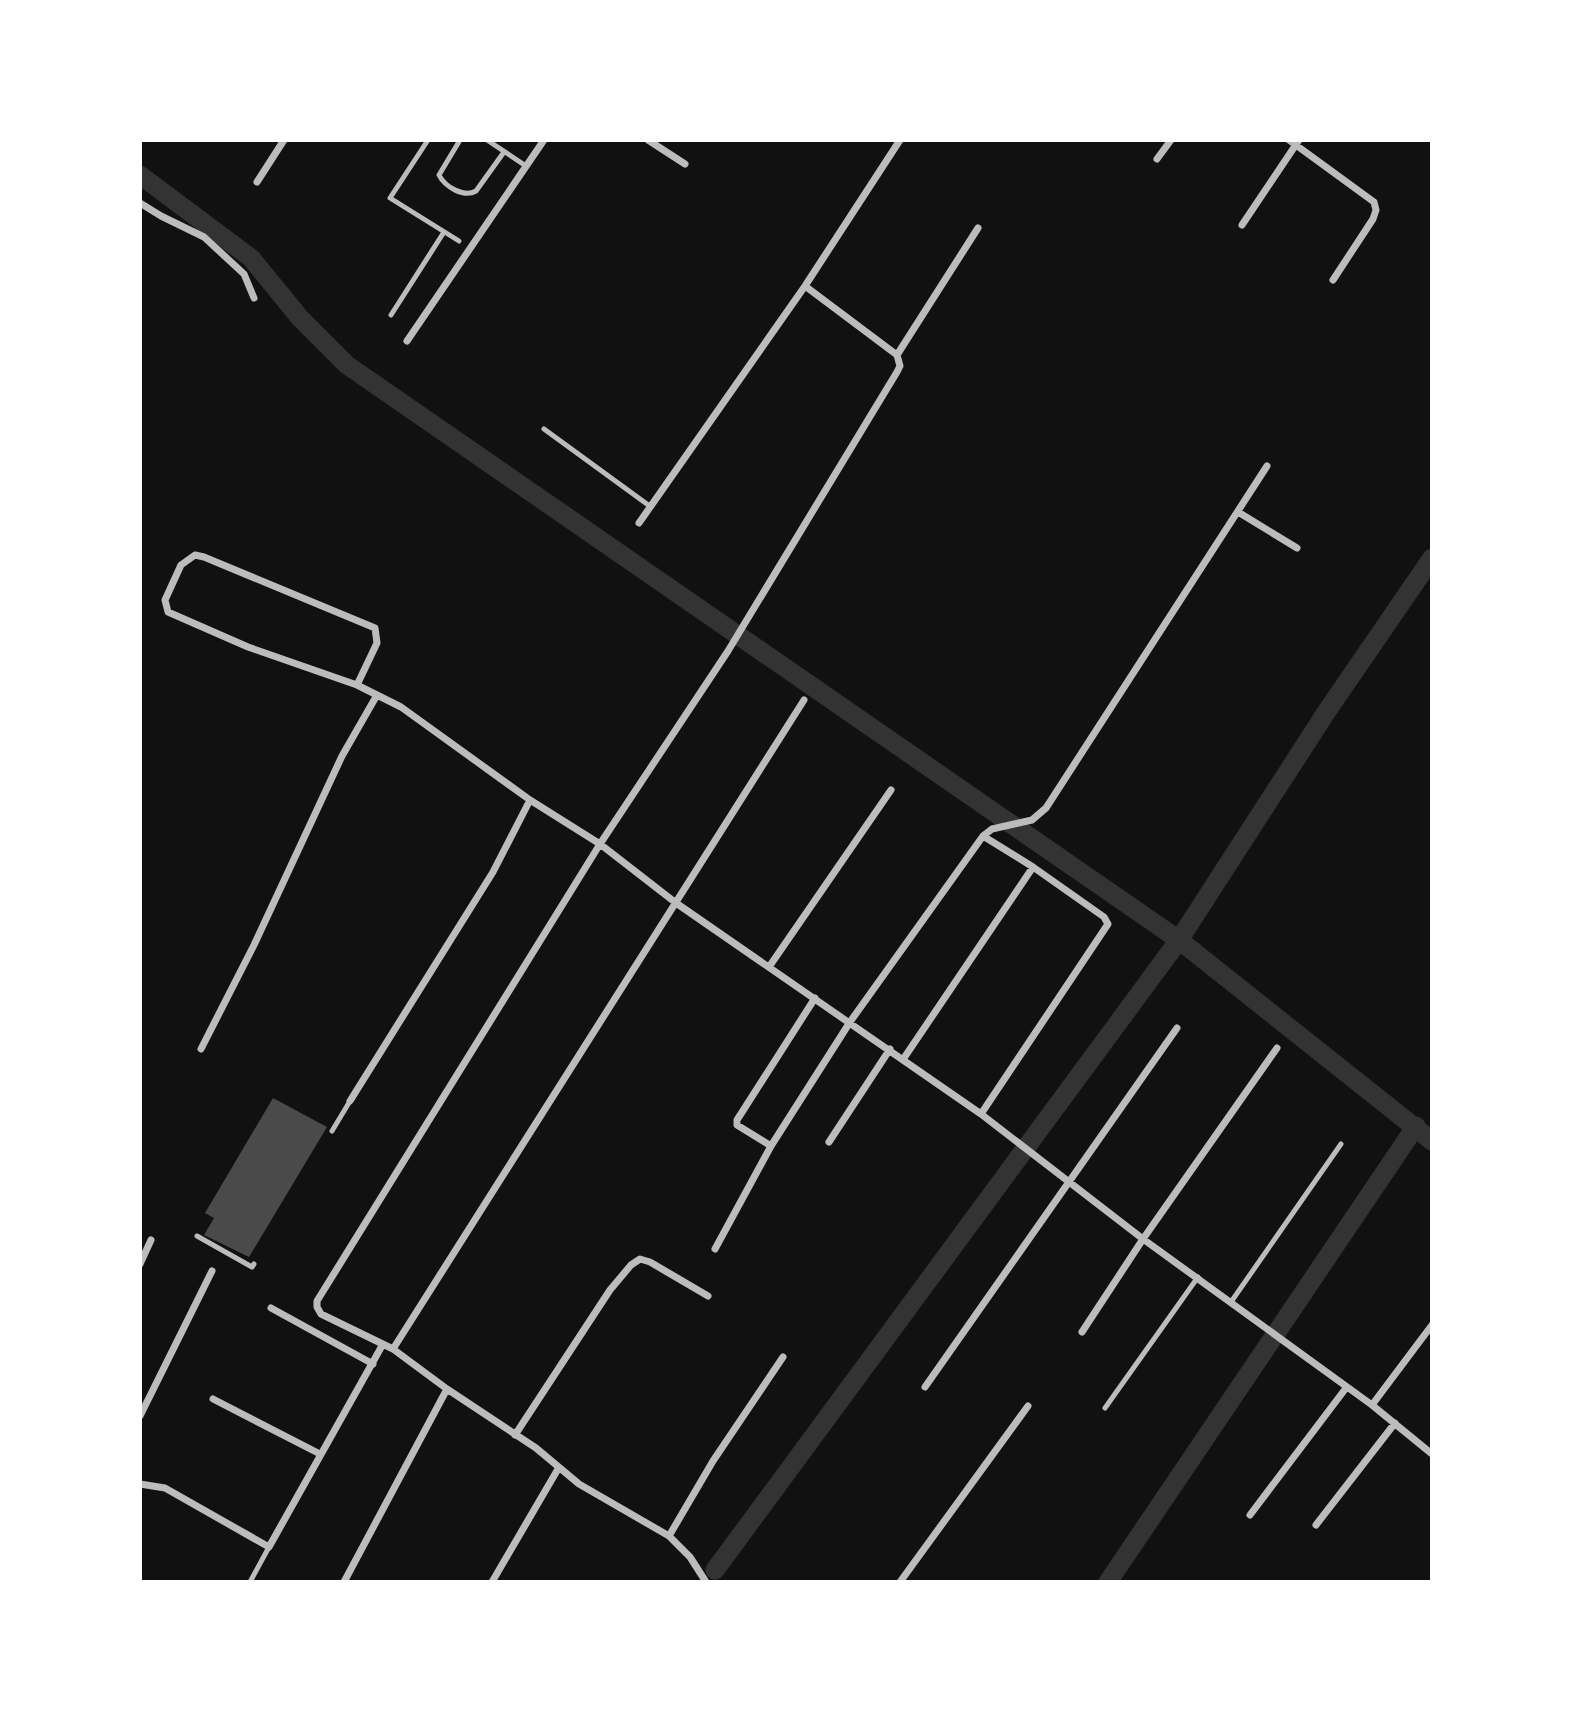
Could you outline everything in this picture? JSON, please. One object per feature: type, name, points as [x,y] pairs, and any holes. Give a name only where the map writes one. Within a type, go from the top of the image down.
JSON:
[{"type":"street","points":[[257,182],[284,140]]},
{"type":"street","points":[[407,341],[544,140]]},
{"type":"street","points":[[648,140],[685,164]]},
{"type":"street","points":[[639,523],[805,286],[900,140]]},
{"type":"street","points":[[1157,159],[1171,140]]},
{"type":"street","points":[[1242,225],[1294,142],[1376,206],[1373,219],[1333,280]]},
{"type":"street","points":[[140,203],[204,237],[244,274],[254,298]]},
{"type":"street","points":[[897,355],[978,228]]},
{"type":"street","points":[[706,1582],[690,1557],[669,1536],[579,1485],[536,1448],[447,1389],[393,1349],[321,1314],[317,1301],[600,844],[728,651],[900,366],[897,355],[805,286]]},
{"type":"street","points":[[715,1249],[771,1146],[850,1021],[984,836],[992,829],[1032,820],[1046,808],[1267,466]]},
{"type":"street","points":[[1238,512],[1297,548]]},
{"type":"street","points":[[357,685],[377,643],[375,628],[204,557],[195,555],[181,565],[165,600],[169,612],[248,647],[357,685],[401,707],[530,800],[600,844],[676,903],[904,1058],[1069,1180],[1143,1239],[1372,1405],[1432,1454]]},
{"type":"street","points":[[201,1049],[254,945],[342,755],[377,695]]},
{"type":"street","points":[[393,1349],[804,700]]},
{"type":"street","points":[[769,967],[891,790]]},
{"type":"street","points":[[350,1101],[492,872],[530,800]]},
{"type":"street","points":[[981,1114],[1108,924],[1104,917],[984,836]]},
{"type":"street","points":[[904,1058],[1033,867]]},
{"type":"street","points":[[771,1146],[742,1129],[737,1125],[737,1120],[815,998]]},
{"type":"street","points":[[925,1387],[1177,1028]]},
{"type":"street","points":[[1082,1332],[1143,1239],[1277,1048]]},
{"type":"street","points":[[829,1142],[890,1049]]},
{"type":"street","points":[[140,1264],[151,1240]]},
{"type":"street","points":[[515,1435],[610,1290],[631,1265],[640,1259],[650,1262],[708,1296]]},
{"type":"street","points":[[140,1416],[212,1271]]},
{"type":"street","points":[[271,1308],[373,1364]]},
{"type":"street","points":[[1372,1405],[1432,1325]]},
{"type":"street","points":[[140,1484],[165,1488],[269,1547],[383,1344]]},
{"type":"street","points":[[669,1536],[713,1461],[783,1357]]},
{"type":"street","points":[[1250,1515],[1346,1388]]},
{"type":"street","points":[[344,1582],[447,1389]]},
{"type":"street","points":[[213,1399],[320,1454]]},
{"type":"street","points":[[901,1582],[1028,1406]]},
{"type":"street","points":[[1315,1525],[1395,1423]]},
{"type":"street","points":[[492,1582],[558,1469]]},
{"type":"lane","points":[[428,140],[390,198],[459,241]]},
{"type":"lane","points":[[460,140],[439,175],[442,181],[464,194],[473,194],[476,191],[504,152]]},
{"type":"lane","points":[[487,140],[526,166]]},
{"type":"lane","points":[[391,316],[443,232]]},
{"type":"lane","points":[[544,429],[651,507]]},
{"type":"lane","points":[[332,1132],[350,1101]]},
{"type":"lane","points":[[1231,1302],[1341,1144]]},
{"type":"lane","points":[[197,1236],[252,1267],[254,1264]]},
{"type":"lane","points":[[1105,1408],[1198,1277]]},
{"type":"lane","points":[[250,1582],[269,1547]]},
{"type":"building","points":[[273,1098],[327,1127],[249,1257],[204,1235],[214,1218],[205,1213]]},
{"type":"waterway","points":[[140,175],[251,258],[300,318],[347,365],[1179,940],[1432,1141]]},
{"type":"waterway","points":[[715,1570],[1179,940],[1327,711],[1432,558]]},
{"type":"waterway","points":[[1108,1582],[1416,1126]]}]
